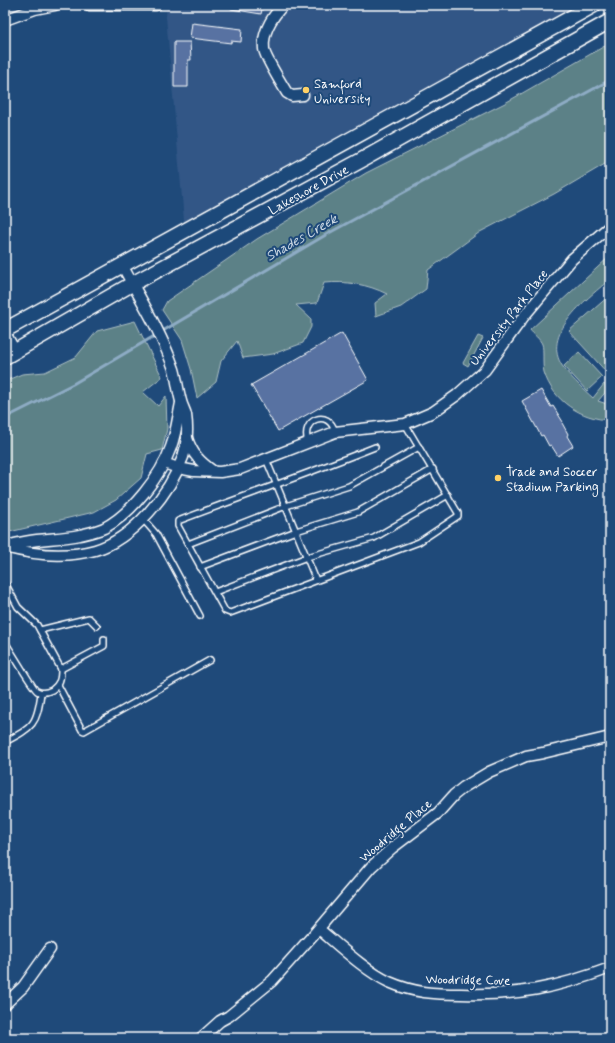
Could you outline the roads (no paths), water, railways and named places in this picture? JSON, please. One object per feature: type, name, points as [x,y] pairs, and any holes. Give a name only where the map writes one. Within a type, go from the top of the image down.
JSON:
[{"type":"main road","name":"Lakeshore Drive","points":[[5,331],[594,5]]},
{"type":"main road","name":"Lakeshore Drive","points":[[10,354],[132,284],[360,161],[610,21]]},
{"type":"street","points":[[5,20],[35,9],[55,5]]},
{"type":"street","points":[[89,5],[156,5]]},
{"type":"street","points":[[283,5],[270,22],[265,34],[264,51],[287,93],[292,96],[303,95]]},
{"type":"street","name":"University Park Place","points":[[164,463],[178,468],[194,471],[240,469],[336,432],[405,424],[433,412],[457,395],[485,370],[524,316],[572,259],[610,226]]},
{"type":"street","points":[[5,547],[49,555],[74,554],[97,549],[125,534],[142,518],[163,494],[175,475],[183,456],[186,438],[186,415],[181,402],[174,370],[166,348],[122,265]]},
{"type":"street","points":[[5,331],[10,354]]},
{"type":"street","points":[[5,547],[13,544],[58,539],[103,528],[131,507],[158,473],[164,463],[171,448],[181,402]]},
{"type":"street","points":[[186,438],[195,456],[205,466],[214,471]]},
{"type":"street","points":[[131,507],[142,518]]},
{"type":"street","points":[[58,539],[61,555]]},
{"type":"street","name":"Woodridge Place","points":[[201,1038],[220,1021],[229,1016],[270,983],[371,867],[392,848],[438,813],[454,795],[489,772],[526,756],[610,737]]},
{"type":"street","name":"Woodridge Cove","points":[[318,929],[368,969],[388,981],[413,991],[484,995],[539,990],[574,981],[610,968]]},
{"type":"street","points":[[5,1004],[22,987],[50,949]]},
{"type":"lane","points":[[308,442],[306,436],[307,428],[310,423],[318,419],[325,419],[329,421],[334,426],[336,432]]},
{"type":"lane","points":[[375,447],[312,473],[277,484],[178,520],[178,526],[225,611],[230,613],[419,542],[458,516],[448,495],[405,424]]},
{"type":"lane","points":[[188,544],[286,506],[349,486],[419,448]]},
{"type":"lane","points":[[266,459],[316,580]]},
{"type":"lane","points":[[200,567],[296,531],[358,512],[433,469]]},
{"type":"lane","points":[[214,592],[307,557],[374,538],[448,495]]},
{"type":"lane","points":[[142,518],[156,534],[200,616]]},
{"type":"lane","points":[[5,583],[18,607],[37,625],[61,669],[61,676],[58,685],[49,692],[42,693],[36,691],[5,642]]},
{"type":"lane","points":[[40,630],[89,618],[97,626]]},
{"type":"lane","points":[[61,669],[104,646],[104,639]]},
{"type":"lane","points":[[58,685],[82,730],[84,731],[210,660]]},
{"type":"lane","points":[[5,742],[26,731],[33,724],[39,711],[42,693]]},
{"type":"waterway","name":"Shades Creek","points":[[5,418],[73,384],[329,233],[610,80]]},
{"type":"place","name":"Samford University","points":[[306,90]]},
{"type":"place","name":"Track and Soccer Stadium Parking","points":[[498,478]]}]
